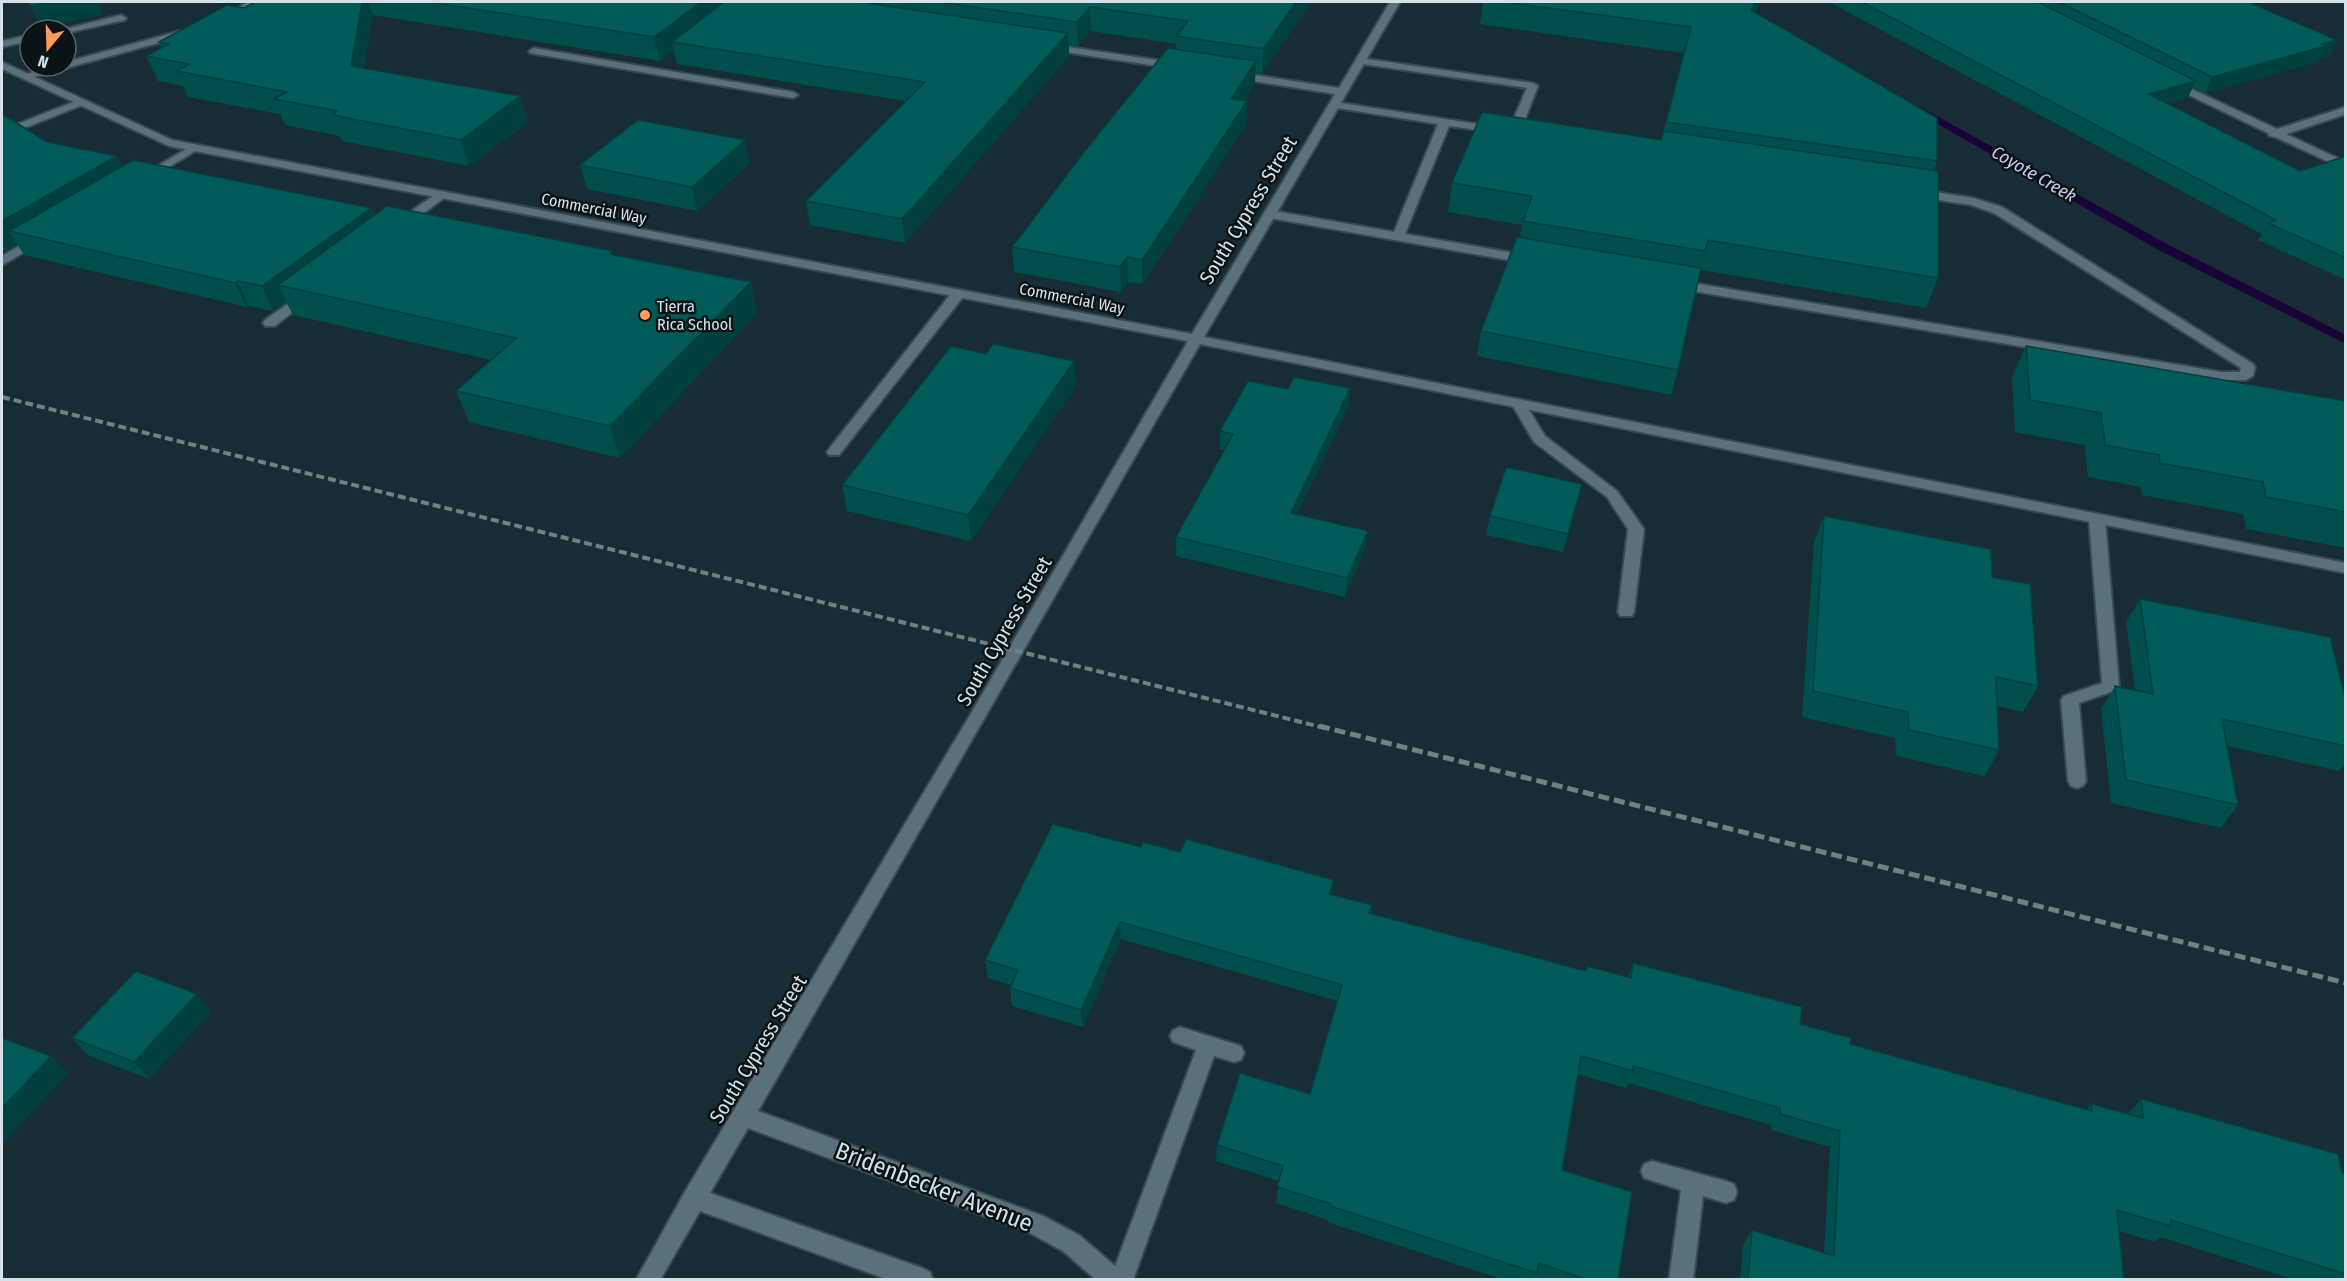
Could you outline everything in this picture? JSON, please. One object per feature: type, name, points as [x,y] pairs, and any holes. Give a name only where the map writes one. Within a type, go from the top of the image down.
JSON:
[{"type":"street","points":[[225,18],[255,2]]},
{"type":"street","name":"South Cypress Street","points":[[647,1280],[1395,2]]},
{"type":"street","points":[[78,27],[121,18]]},
{"type":"street","points":[[78,62],[180,34]]},
{"type":"street","points":[[2,44],[18,41]]},
{"type":"street","points":[[1036,45],[1189,68]]},
{"type":"street","points":[[534,51],[663,68],[793,95]]},
{"type":"street","points":[[1225,74],[1445,122],[1520,133],[1533,86],[1360,61]]},
{"type":"street","name":"Commercial Way","points":[[2,65],[18,72]]},
{"type":"street","points":[[2157,75],[2272,134],[2346,167]]},
{"type":"street","name":"Commercial Way","points":[[30,78],[169,143],[1196,339],[2346,568]]},
{"type":"street","points":[[2,134],[81,102]]},
{"type":"street","points":[[2272,134],[2346,110]]},
{"type":"street","points":[[1398,237],[1445,122]]},
{"type":"street","points":[[133,184],[193,148]]},
{"type":"street","points":[[1662,282],[2221,376],[2246,376],[2248,367],[1998,210],[1973,202],[1902,191]]},
{"type":"street","points":[[392,231],[440,195]]},
{"type":"street","points":[[1269,214],[1545,262]]},
{"type":"street","points":[[2,261],[52,231]]},
{"type":"street","points":[[270,322],[317,287]]},
{"type":"street","points":[[834,452],[958,294]]},
{"type":"street","points":[[1518,403],[1539,439],[1612,494],[1636,529],[1626,612]]},
{"type":"street","points":[[2077,781],[2070,700],[2111,687],[2097,519]]},
{"type":"street","points":[[1180,1036],[1234,1053]]},
{"type":"street","points":[[1121,1280],[1208,1045]]},
{"type":"street","name":"Bridenbecker Avenue","points":[[743,1116],[1035,1224],[1071,1243],[1114,1280]]},
{"type":"street","points":[[1652,1171],[1726,1192]]},
{"type":"street","points":[[1681,1280],[1693,1183]]},
{"type":"street","points":[[694,1198],[922,1280]]},
{"type":"building","points":[[29,2],[50,2],[30,6]]},
{"type":"building","points":[[255,2],[362,2],[351,66],[520,96],[461,140],[332,115],[337,111],[274,99],[287,92],[176,71],[189,64],[146,56],[169,44],[159,42],[227,5],[244,8]]},
{"type":"building","points":[[429,2],[701,2],[654,37]]},
{"type":"building","points":[[724,2],[861,2],[1068,33],[902,219],[806,201],[925,82],[672,42]]},
{"type":"building","points":[[940,2],[1296,2],[1263,49],[1176,36],[1188,21],[1090,7],[1077,22]]},
{"type":"building","points":[[1503,2],[1755,2],[1751,10],[1937,118],[1937,161],[1666,122],[1691,27]]},
{"type":"building","points":[[1862,2],[2038,2],[2196,81],[2149,94],[2300,171],[2346,156],[2346,258],[2268,223],[2276,220]]},
{"type":"building","points":[[2059,2],[2248,2],[2337,40],[2322,44],[2326,46],[2212,77]]},
{"type":"building","points":[[1168,48],[1256,61],[1231,99],[1247,101],[1142,260],[1127,257],[1120,267],[1012,247],[1084,152]]},
{"type":"building","points":[[1482,112],[1661,140],[1664,131],[1938,171],[1938,278],[1708,240],[1705,251],[1523,221],[1532,196],[1452,183]]},
{"type":"building","points":[[2,114],[47,142],[117,156],[2,221]]},
{"type":"building","points":[[638,120],[745,140],[692,187],[580,165]]},
{"type":"building","points":[[133,160],[371,208],[262,286],[237,281],[235,283],[9,231]]},
{"type":"building","points":[[387,206],[613,251],[610,254],[751,282],[610,426],[456,391],[516,338],[278,285]]},
{"type":"building","points":[[1517,237],[1701,268],[1678,370],[1481,331]]},
{"type":"building","points":[[993,344],[1074,361],[968,515],[842,485],[951,346],[986,354]]},
{"type":"building","points":[[2026,346],[2346,401],[2346,512],[2266,497],[2263,482],[2160,463],[2159,455],[2105,445],[2101,413],[2030,400]]},
{"type":"building","points":[[1294,377],[1350,388],[1291,513],[1368,531],[1347,578],[1176,537],[1233,434],[1220,431],[1248,381],[1288,389]]},
{"type":"building","points":[[1506,467],[1582,484],[1568,534],[1490,516]]},
{"type":"building","points":[[1824,516],[1991,549],[1992,577],[2030,584],[2038,686],[1996,677],[1999,750],[1909,730],[1908,712],[1813,691]]},
{"type":"building","points":[[2140,599],[2330,637],[2346,701],[2346,746],[2222,719],[2238,805],[2126,780],[2115,686],[2153,694]]},
{"type":"building","points":[[1053,824],[1141,847],[1143,842],[1180,852],[1186,839],[1334,880],[1329,894],[1372,905],[1369,913],[1586,971],[1587,966],[1631,978],[1633,963],[1802,1007],[1800,1024],[1851,1038],[1850,1044],[2092,1111],[2091,1104],[2143,1118],[2141,1099],[2338,1154],[2342,1173],[2346,1174],[2346,1274],[2171,1220],[2171,1226],[2117,1210],[2124,1280],[1748,1280],[1752,1230],[1834,1256],[1840,1131],[1780,1114],[1780,1108],[1633,1066],[1633,1071],[1581,1056],[1562,1170],[1632,1192],[1618,1280],[1587,1280],[1539,1263],[1537,1273],[1330,1206],[1331,1204],[1277,1187],[1283,1166],[1217,1145],[1240,1073],[1310,1094],[1342,985],[1120,922],[1081,1010],[1010,988],[1018,970],[985,960]]},
{"type":"building","points":[[136,971],[197,994],[134,1062],[72,1038]]},
{"type":"building","points":[[2,1038],[51,1056],[2,1108]]},
{"type":"waterway","name":"Coyote Creek","points":[[1917,108],[2161,246],[2346,340]]},
{"type":"railway","points":[[2,397],[1325,728]]},
{"type":"railway","points":[[1319,726],[2346,983]]},
{"type":"place","name":"Tierra Rica School","points":[[645,315]]}]
